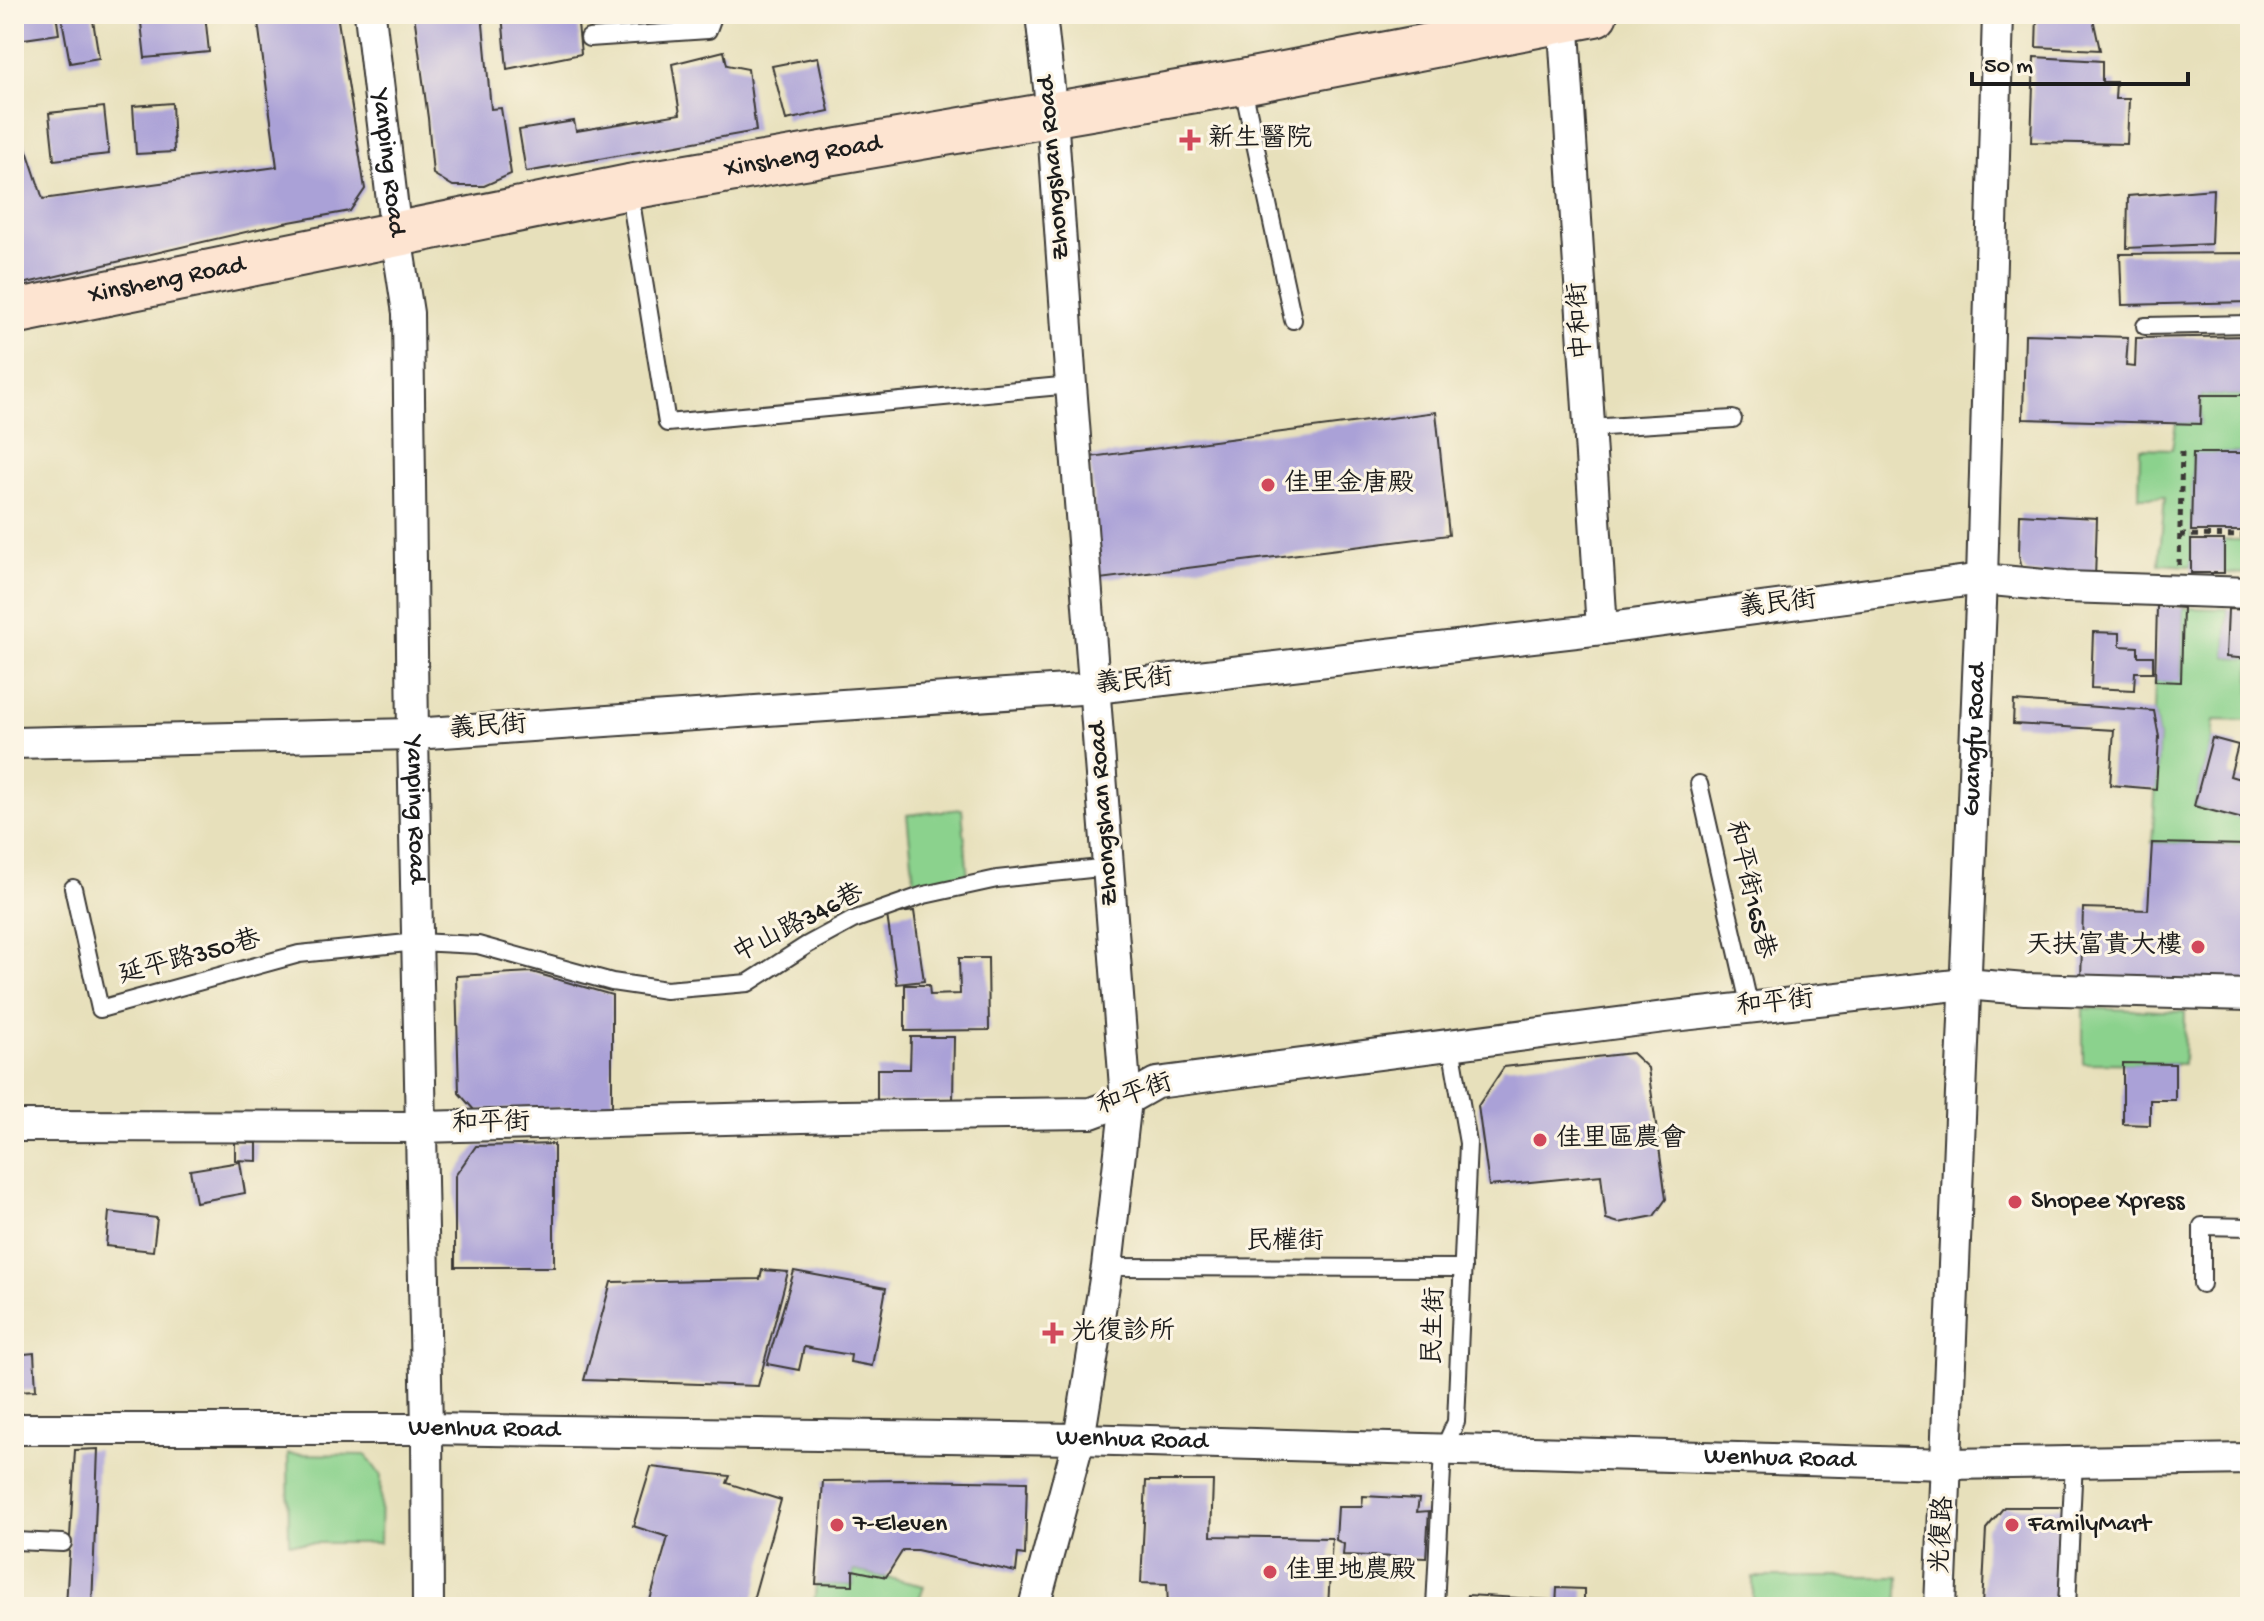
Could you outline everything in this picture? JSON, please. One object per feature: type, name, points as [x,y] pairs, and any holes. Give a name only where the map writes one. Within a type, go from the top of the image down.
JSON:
[{"type":"main road","name":"Xinsheng Road","points":[[14,312],[629,187],[1242,82],[1574,16]]},
{"type":"street","name":"Yanping Road","points":[[370,14],[408,313],[428,1607]]},
{"type":"street","name":"Zhongshan Road","points":[[1034,1607],[1079,1439],[1107,1267],[1126,1100],[1052,115],[1041,14]]},
{"type":"street","name":"Guangfu Road","points":[[1947,1464],[1982,579],[1998,14]]},
{"type":"street","name":"中和街","points":[[1574,16],[1589,428],[1602,629]]},
{"type":"street","name":"義民街","points":[[14,743],[413,734],[1095,688],[1602,629],[1982,579],[2065,587],[2250,593]]},
{"type":"street","name":"和平街","points":[[14,1126],[421,1127],[1091,1113],[1126,1100],[1156,1083],[1965,984],[2025,989],[2250,995]]},
{"type":"street","name":"Wenhua Road","points":[[14,1429],[427,1429],[1079,1439],[1947,1464],[2250,1459]]},
{"type":"street","name":"光復路","points":[[1940,1607],[1947,1464]]},
{"type":"lane","points":[[589,38],[708,30],[714,14]]},
{"type":"lane","points":[[1242,82],[1293,320]]},
{"type":"lane","points":[[629,187],[667,423],[1071,385]]},
{"type":"lane","points":[[2145,326],[2250,324]]},
{"type":"lane","points":[[1589,428],[1733,419]]},
{"type":"lane","name":"和平街165巷","points":[[1699,784],[1750,1008]]},
{"type":"lane","name":"中山路346巷","points":[[417,942],[478,945],[612,982],[666,990],[748,983],[853,920],[924,895],[997,879],[1109,867]]},
{"type":"lane","name":"延平路350巷","points":[[73,888],[100,1009],[299,954],[417,942]]},
{"type":"lane","name":"民生街","points":[[1435,1607],[1443,1450],[1456,1422],[1468,1143],[1451,1046]]},
{"type":"lane","points":[[2202,1284],[2202,1226],[2250,1227]]},
{"type":"lane","name":"民權街","points":[[1107,1267],[1463,1268]]},
{"type":"lane","points":[[2067,1607],[2074,1461]]},
{"type":"lane","points":[[14,1541],[63,1543]]},
{"type":"path","points":[[2179,590],[2182,451]]},
{"type":"path","points":[[2180,535],[2250,536]]},
{"type":"green space","points":[[2201,395],[2250,395],[2250,453],[2193,454],[2191,566],[2159,564],[2165,497],[2139,497],[2140,448],[2172,449],[2176,423],[2200,424]]},
{"type":"green space","points":[[2224,540],[2250,540],[2250,574],[2224,573]]},
{"type":"green space","points":[[2183,608],[2228,609],[2226,657],[2250,659],[2250,721],[2214,720],[2194,806],[2250,821],[2250,845],[2152,843],[2159,737],[2154,711],[2155,681],[2181,681]]},
{"type":"green space","points":[[962,809],[968,878],[915,890],[907,815]]},
{"type":"green space","points":[[2083,1008],[2185,1012],[2184,1064],[2083,1063]]},
{"type":"green space","points":[[288,1454],[366,1455],[381,1476],[380,1543],[289,1543]]},
{"type":"green space","points":[[853,1570],[924,1586],[916,1607],[814,1607],[816,1584],[853,1585]]},
{"type":"green space","points":[[1753,1577],[1899,1577],[1897,1607],[1753,1607]]},
{"type":"building","points":[[14,14],[56,14],[59,34],[17,40]]},
{"type":"building","points":[[61,14],[92,14],[99,58],[70,63]]},
{"type":"building","points":[[140,14],[205,14],[209,52],[145,58]]},
{"type":"building","points":[[257,14],[337,14],[365,189],[350,211],[284,223],[14,286],[14,111],[43,199],[277,167]]},
{"type":"building","points":[[414,14],[482,14],[491,109],[501,108],[511,174],[484,186],[453,186],[433,174]]},
{"type":"building","points":[[502,14],[577,14],[581,54],[507,69]]},
{"type":"building","points":[[2037,14],[2092,14],[2100,50],[2036,47]]},
{"type":"building","points":[[724,51],[727,65],[748,69],[756,131],[526,172],[519,130],[574,121],[576,131],[680,114],[672,64]]},
{"type":"building","points":[[818,57],[829,111],[786,120],[772,66]]},
{"type":"building","points":[[2034,57],[2102,61],[2102,82],[2116,82],[2115,99],[2129,99],[2127,144],[2031,142]]},
{"type":"building","points":[[172,103],[174,152],[136,154],[133,106]]},
{"type":"building","points":[[104,107],[109,154],[54,160],[49,113]]},
{"type":"building","points":[[2213,189],[2211,244],[2127,248],[2128,196]]},
{"type":"building","points":[[2250,253],[2250,302],[2122,305],[2120,254]]},
{"type":"building","points":[[2025,334],[2128,337],[2126,366],[2135,367],[2136,338],[2250,336],[2250,395],[2201,395],[2200,424],[2023,419]]},
{"type":"building","name":"佳里金唐殿","points":[[1436,412],[1449,535],[1100,579],[1090,457]]},
{"type":"building","points":[[2193,453],[2250,453],[2250,531],[2191,531]]},
{"type":"building","points":[[2020,514],[2097,518],[2095,579],[2027,573],[2019,555]]},
{"type":"building","points":[[2191,540],[2224,540],[2224,573],[2191,573]]},
{"type":"building","points":[[2157,606],[2183,608],[2181,682],[2155,681]]},
{"type":"building","points":[[2228,609],[2250,610],[2250,659],[2226,657]]},
{"type":"building","points":[[2093,632],[2120,633],[2120,646],[2138,647],[2138,656],[2153,656],[2153,672],[2135,672],[2134,690],[2091,688]]},
{"type":"building","points":[[2014,701],[2154,711],[2159,737],[2156,789],[2110,785],[2114,730],[2013,724]]},
{"type":"building","points":[[2212,738],[2238,745],[2230,776],[2250,782],[2250,821],[2194,806]]},
{"type":"building","name":"天扶富貴大樓","points":[[2152,843],[2250,845],[2250,986],[2081,982],[2083,908],[2148,910]]},
{"type":"building","points":[[914,911],[924,981],[897,984],[887,915]]},
{"type":"building","points":[[959,958],[988,958],[989,1030],[905,1031],[905,985],[929,985],[930,995],[960,994]]},
{"type":"building","points":[[532,972],[612,995],[612,1107],[474,1110],[459,1093],[456,976]]},
{"type":"building","points":[[911,1037],[954,1037],[953,1102],[877,1102],[877,1069],[910,1069]]},
{"type":"building","points":[[1632,1053],[1648,1068],[1657,1132],[1666,1199],[1654,1216],[1619,1223],[1606,1219],[1601,1175],[1489,1186],[1478,1106],[1504,1067]]},
{"type":"building","points":[[2123,1063],[2175,1064],[2175,1100],[2150,1100],[2150,1125],[2123,1124]]},
{"type":"building","points":[[235,1142],[257,1143],[257,1161],[235,1160]]},
{"type":"building","points":[[554,1144],[554,1267],[455,1267],[455,1176],[476,1146]]},
{"type":"building","points":[[240,1162],[245,1193],[196,1202],[190,1170]]},
{"type":"building","points":[[109,1212],[157,1218],[153,1251],[106,1246]]},
{"type":"building","points":[[762,1270],[788,1272],[758,1386],[584,1380],[611,1282],[760,1279]]},
{"type":"building","points":[[794,1271],[886,1288],[872,1366],[850,1362],[851,1355],[804,1347],[799,1370],[767,1364]]},
{"type":"building","points":[[34,1353],[36,1390],[16,1391],[14,1355]]},
{"type":"building","points":[[98,1449],[92,1607],[66,1607],[75,1450]]},
{"type":"building","points":[[651,1467],[730,1476],[727,1483],[781,1500],[751,1607],[648,1607],[668,1537],[633,1526]]},
{"type":"building","points":[[823,1481],[1027,1482],[1025,1555],[1018,1554],[1016,1572],[917,1550],[903,1550],[886,1577],[853,1570],[853,1585],[816,1584]]},
{"type":"building","points":[[1146,1481],[1213,1481],[1211,1536],[1332,1538],[1328,1607],[1168,1607],[1167,1584],[1141,1583]]},
{"type":"building","points":[[1363,1496],[1419,1499],[1417,1512],[1429,1511],[1426,1558],[1343,1555],[1344,1544],[1336,1540],[1338,1507],[1362,1507]]},
{"type":"building","points":[[2004,1507],[2064,1507],[2058,1607],[1982,1607],[1986,1529]]},
{"type":"building","points":[[1557,1588],[1584,1589],[1584,1607],[1556,1607]]},
{"type":"building","points":[[1467,1595],[1551,1600],[1551,1607],[1466,1607]]},
{"type":"place","name":"新生醫院","points":[[1190,140]]},
{"type":"place","name":"佳里金唐殿","points":[[1268,485]]},
{"type":"place","name":"天扶富貴大樓","points":[[2198,947]]},
{"type":"place","name":"佳里區農會","points":[[1540,1140]]},
{"type":"place","name":"Shopee Xpress","points":[[2015,1202]]},
{"type":"place","name":"光復診所","points":[[1053,1333]]},
{"type":"place","name":"7-Eleven","points":[[837,1525]]},
{"type":"place","name":"FamilyMart","points":[[2012,1525]]},
{"type":"place","name":"佳里地農殿","points":[[1270,1572]]}]
